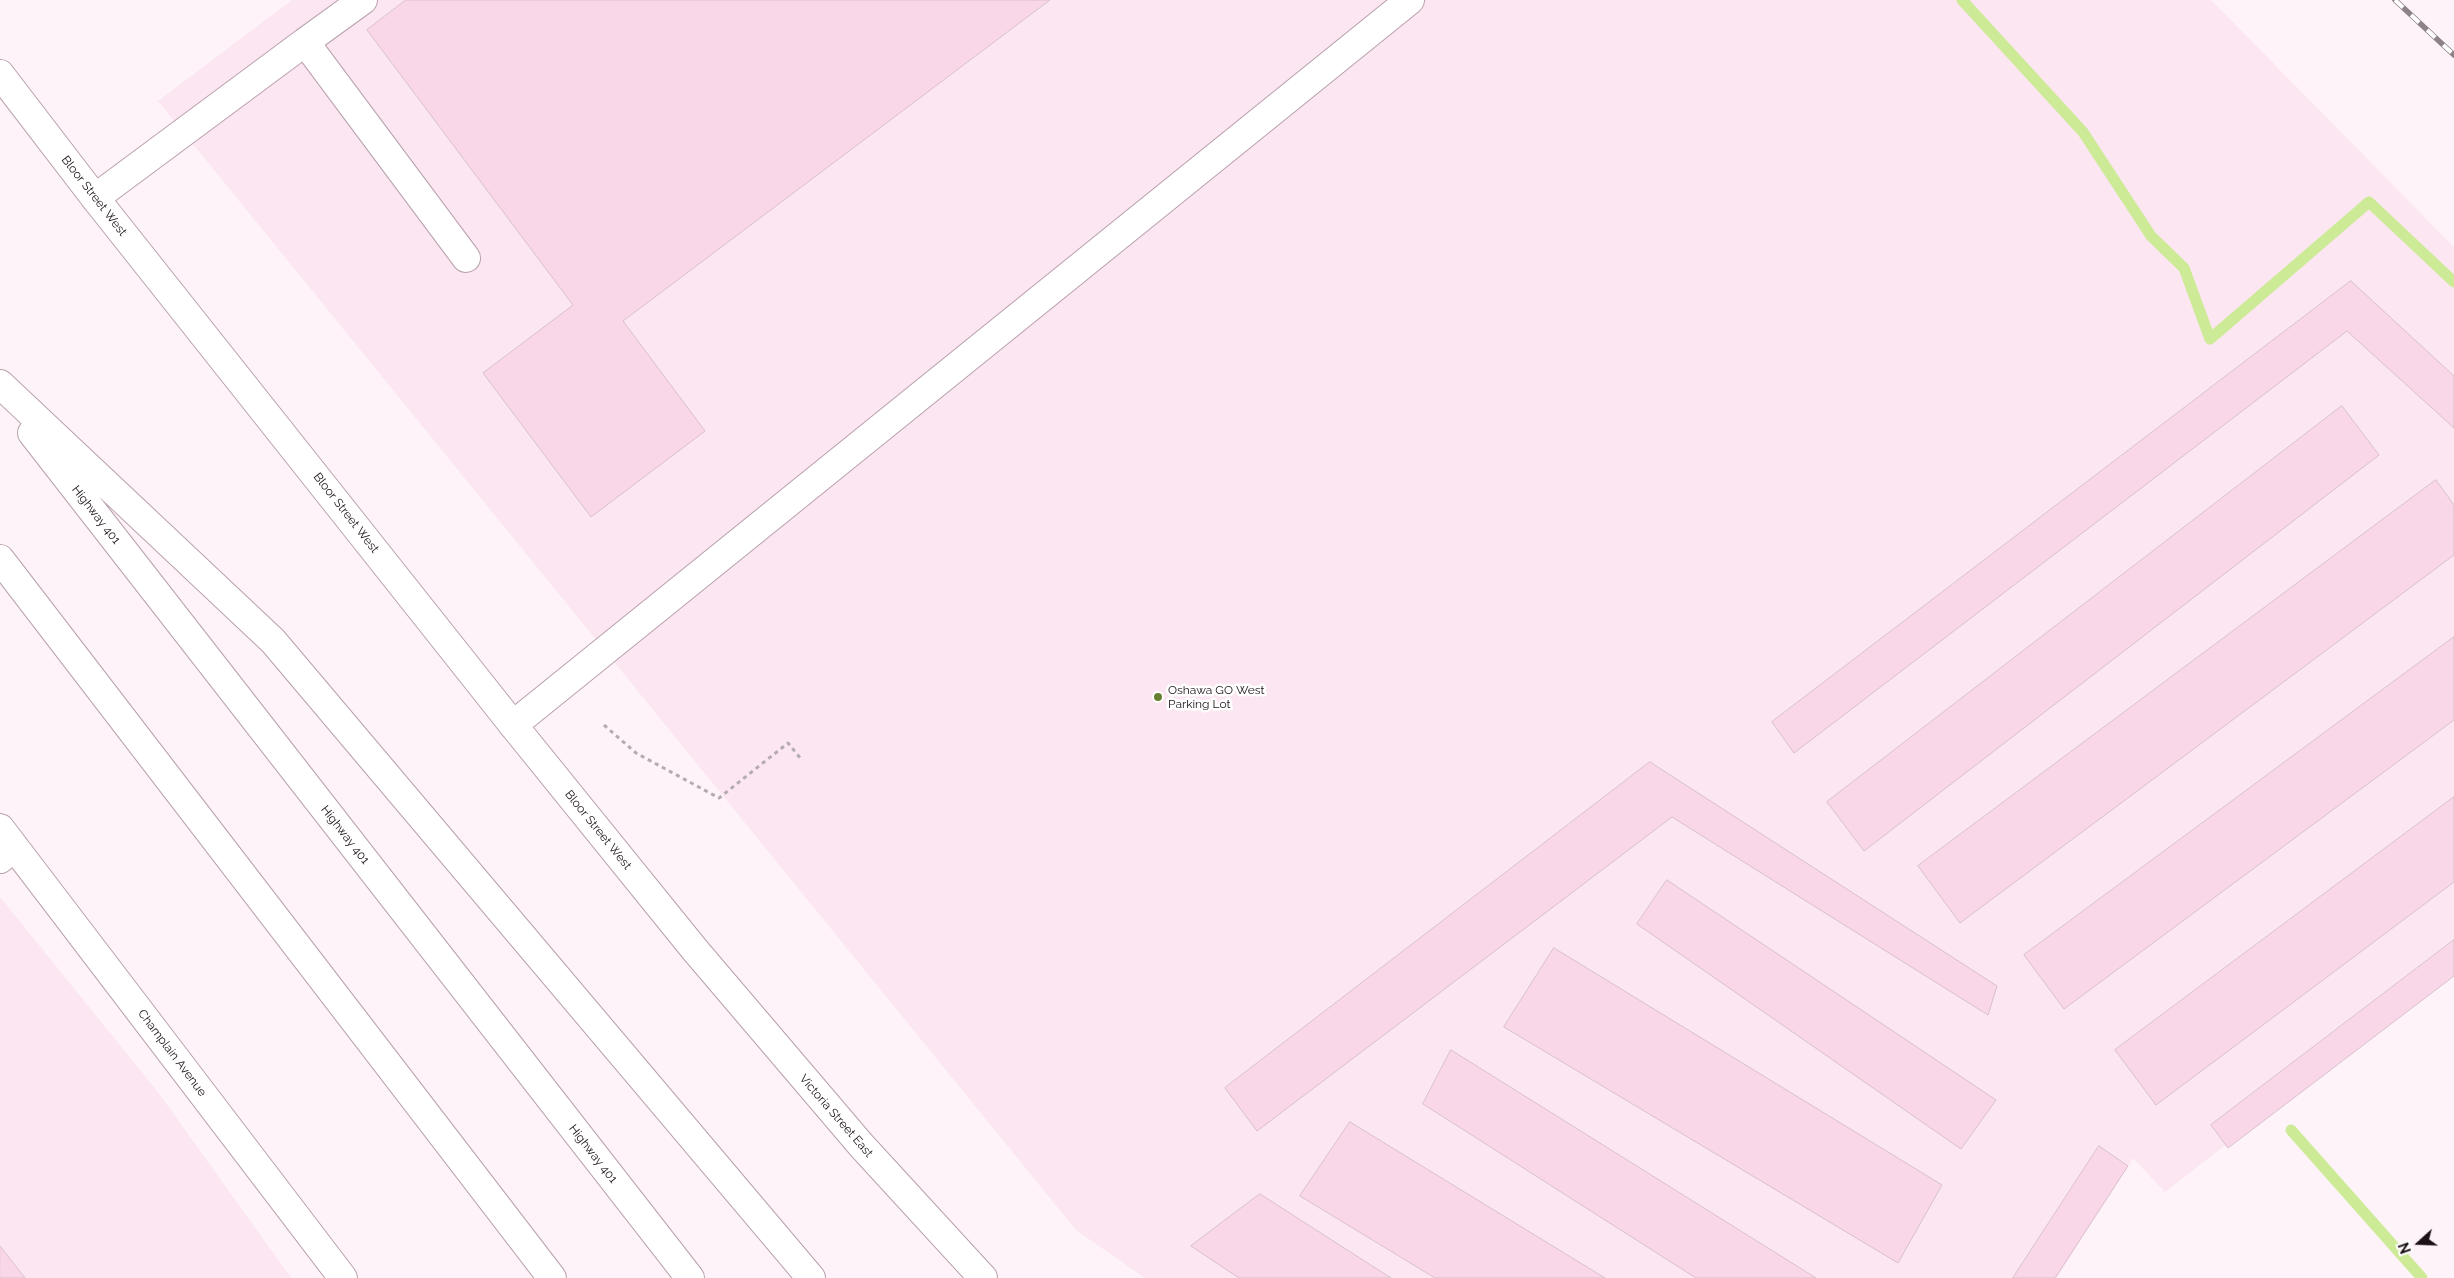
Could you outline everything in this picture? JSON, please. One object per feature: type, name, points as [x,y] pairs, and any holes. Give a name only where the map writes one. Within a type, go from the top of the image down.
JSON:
[{"type":"main road","points":[[96,198],[363,0]]},
{"type":"main road","points":[[513,725],[1410,0]]},
{"type":"main road","points":[[305,42],[466,258]]},
{"type":"main road","name":"Bloor Street West","points":[[0,74],[513,725],[695,950]]},
{"type":"main road","points":[[0,384],[273,640],[811,1278]]},
{"type":"main road","name":"Highway 401","points":[[0,391],[690,1278]]},
{"type":"main road","points":[[0,559],[552,1278]]},
{"type":"main road","name":"Champlain Avenue","points":[[5,845],[344,1278]]},
{"type":"main road","name":"Victoria Street East","points":[[695,950],[861,1145],[983,1278]]},
{"type":"path","points":[[604,725],[636,753],[719,798],[788,743],[801,759]]},
{"type":"shaded area","points":[[292,0],[2211,0],[2454,247],[2454,967],[2165,1192],[2133,1158],[2057,1278],[1145,1278],[1076,1230],[158,101]]},
{"type":"shaded area","points":[[0,897],[157,1091],[291,1278],[0,1278]]},
{"type":"building","points":[[406,0],[1050,0],[623,321],[705,431],[591,517],[483,373],[573,305],[367,30]]},
{"type":"building","points":[[2351,281],[2454,376],[2454,428],[2347,331],[1794,753],[1772,722]]},
{"type":"building","points":[[2342,406],[2379,455],[1864,851],[1827,802]]},
{"type":"building","points":[[2436,480],[2454,505],[2454,555],[1960,923],[1918,866]]},
{"type":"building","points":[[2454,637],[2454,720],[2064,1009],[2024,955]]},
{"type":"building","points":[[1650,762],[1997,986],[1988,1015],[1672,817],[1257,1131],[1225,1088]]},
{"type":"building","points":[[2454,797],[2454,882],[2156,1105],[2115,1050]]},
{"type":"building","points":[[1667,880],[1996,1100],[1961,1149],[1637,924]]},
{"type":"building","points":[[2454,940],[2454,976],[2228,1148],[2211,1125]]},
{"type":"building","points":[[1554,948],[1942,1185],[1898,1263],[1504,1027]]},
{"type":"building","points":[[1451,1050],[1816,1278],[1696,1278],[1423,1104]]},
{"type":"building","points":[[1350,1122],[1605,1278],[1435,1278],[1300,1196]]},
{"type":"building","points":[[2099,1146],[2128,1166],[2055,1278],[2013,1278]]},
{"type":"building","points":[[1260,1194],[1391,1278],[1239,1278],[1191,1246]]},
{"type":"building","points":[[0,1246],[25,1278],[0,1278]]},
{"type":"waterway","points":[[1962,0],[2083,132],[2151,236],[2184,268],[2210,339],[2369,202],[2454,282]]},
{"type":"waterway","points":[[2291,1130],[2422,1278]]},
{"type":"railway","points":[[2395,0],[2454,55]]},
{"type":"place","name":"Oshawa GO West Parking Lot","points":[[1158,697]]}]
